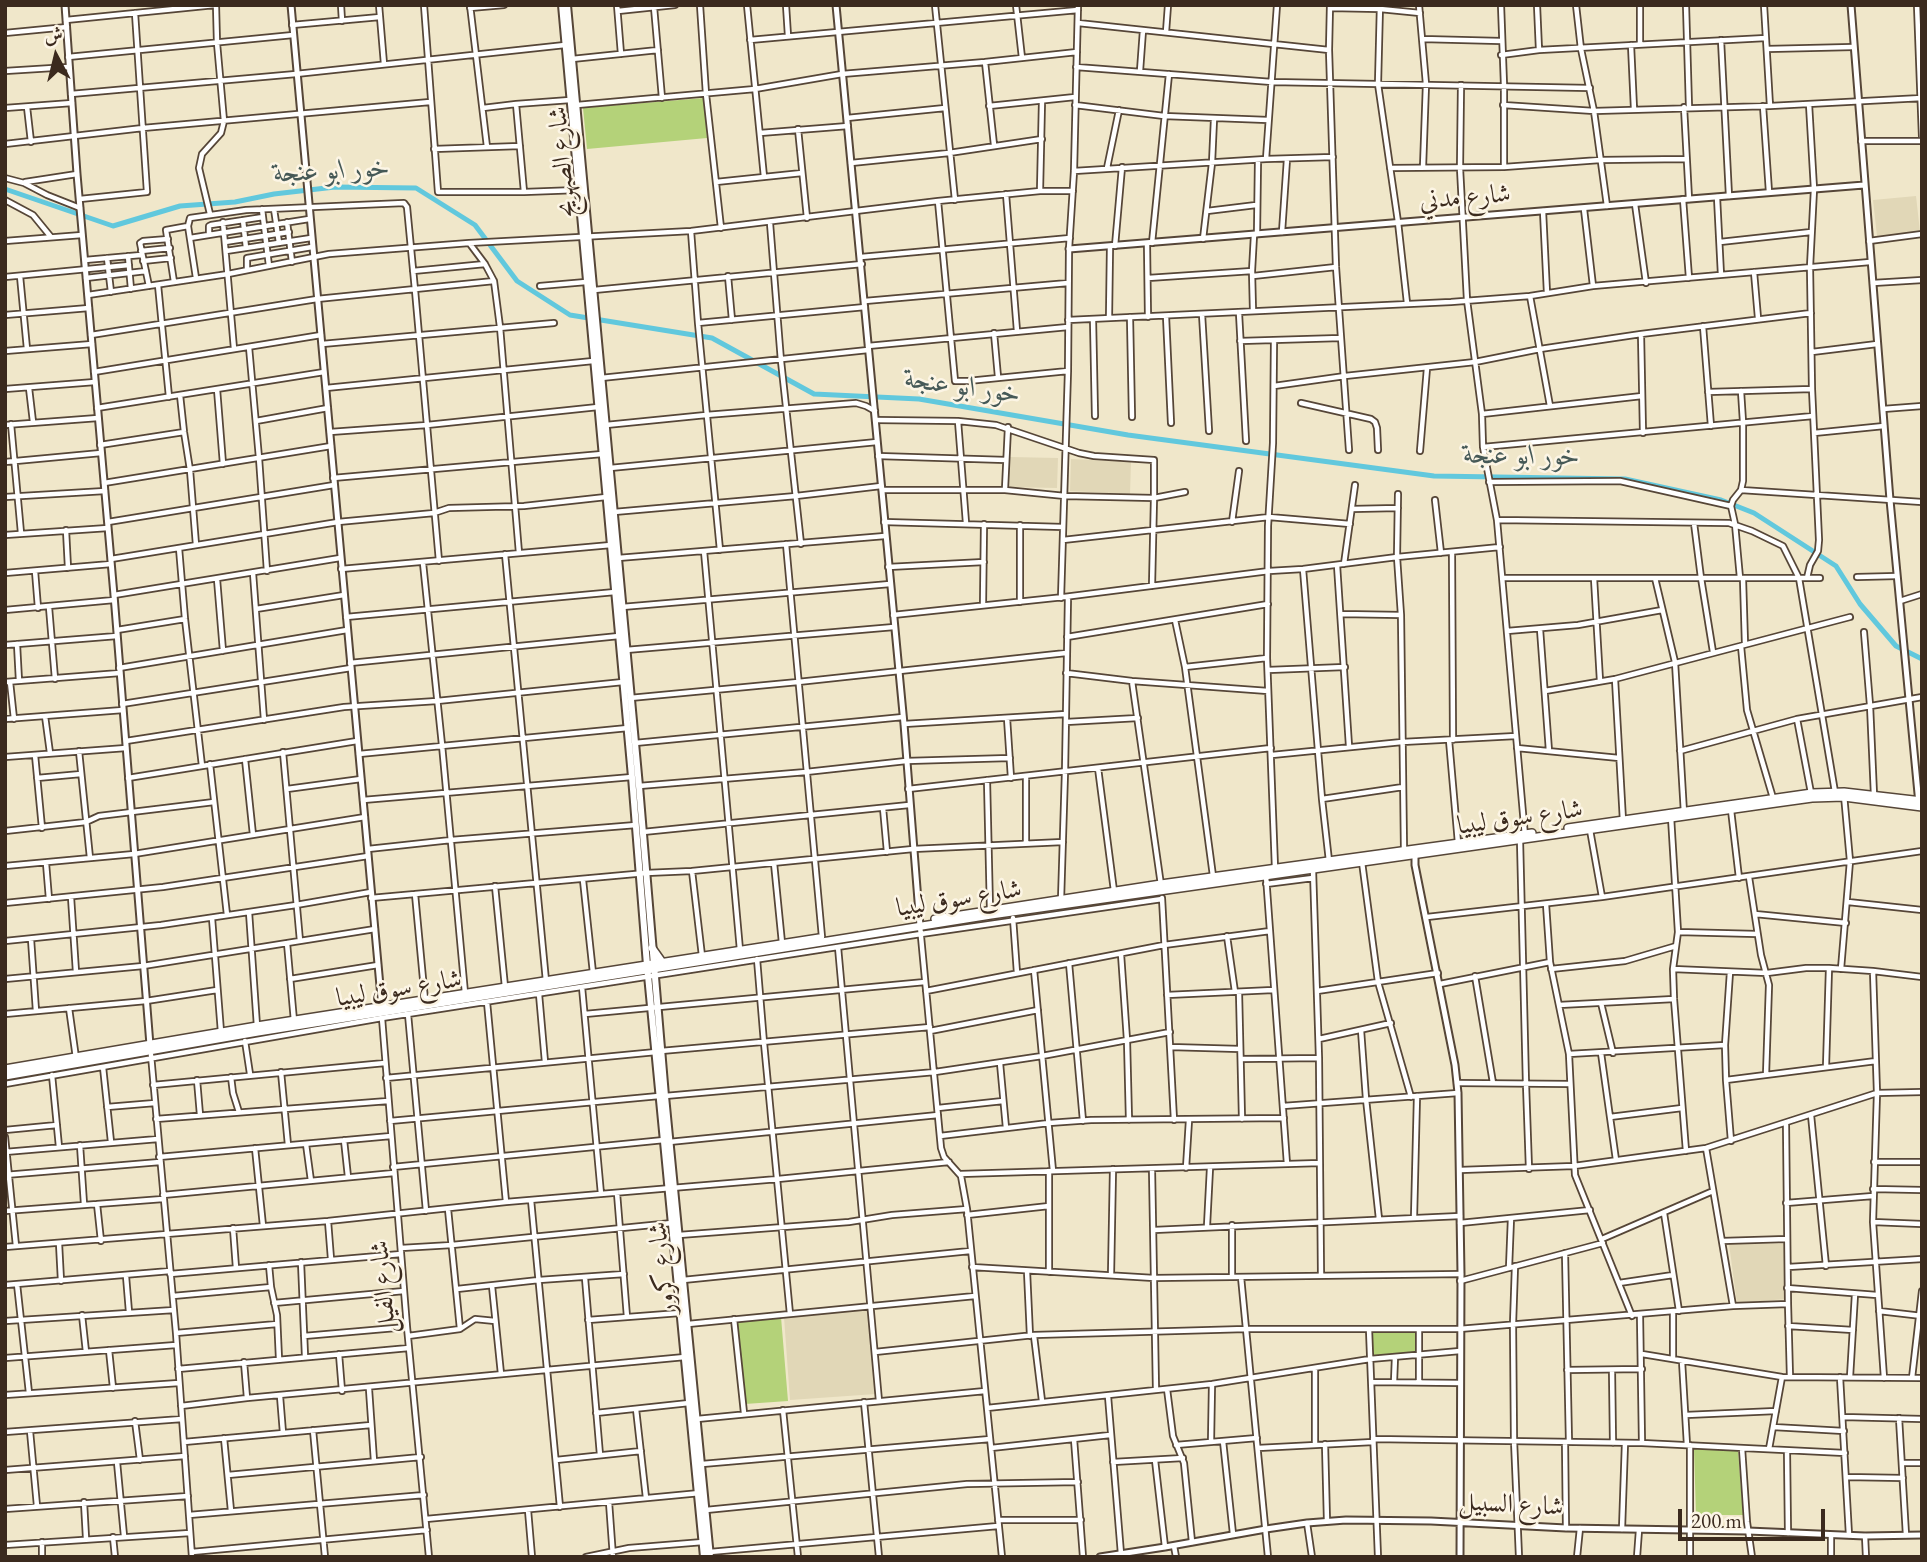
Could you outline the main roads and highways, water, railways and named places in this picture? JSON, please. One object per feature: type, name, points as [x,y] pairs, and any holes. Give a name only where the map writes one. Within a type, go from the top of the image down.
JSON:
[{"type":"main road","name":"شارع الصهريج","points":[[562,5],[578,190],[593,290],[592,315]]},
{"type":"main road","name":"شارع الصهريج","points":[[567,5],[577,105],[586,238],[586,282],[592,315]]},
{"type":"main road","points":[[592,315],[610,468],[639,786],[650,970]]},
{"type":"main road","points":[[593,325],[593,361],[623,682],[632,777],[640,827]]},
{"type":"main road","name":"شارع سوق ليبيا","points":[[5,1069],[76,1058],[150,1052],[245,1039],[382,1013],[650,970],[757,957],[920,927],[990,910],[1060,902],[1213,877],[1329,864],[1404,850],[1415,852],[1671,816],[1773,798],[1811,793],[1874,795],[1920,804]]},
{"type":"main road","name":"شارع سوق ليبيا","points":[[1684,814],[1841,794],[1920,804]]},
{"type":"main road","name":"شارع سوق ليبيا","points":[[5,1076],[51,1072],[102,1063],[257,1026],[382,1013],[425,1001],[465,994],[593,974],[650,970],[662,962],[782,943],[1013,916],[1060,902],[1114,891],[1266,880],[1275,871],[1362,862],[1458,843],[1590,830],[1623,822]]},
{"type":"main road","points":[[643,873],[652,948],[650,970]]},
{"type":"main road","points":[[652,948],[662,962]]},
{"type":"main road","name":"شارع كرور","points":[[650,970],[688,1324],[703,1542],[708,1555]]},
{"type":"main road","name":"شارع كرور","points":[[672,1188],[672,1223],[681,1312],[689,1357]]},
{"type":"main road","name":"شارع كرور","points":[[693,1403],[702,1464],[701,1493],[706,1510],[708,1555]]},
{"type":"waterway","name":"خور ابو عنجة","points":[[5,189],[113,226],[180,206],[235,202],[274,194],[335,187],[416,188],[475,225],[517,281],[570,315],[712,338],[814,394],[919,399],[1128,435],[1434,476],[1625,479],[1721,500],[1754,513],[1836,566],[1860,604],[1896,646],[1922,659]]}]
